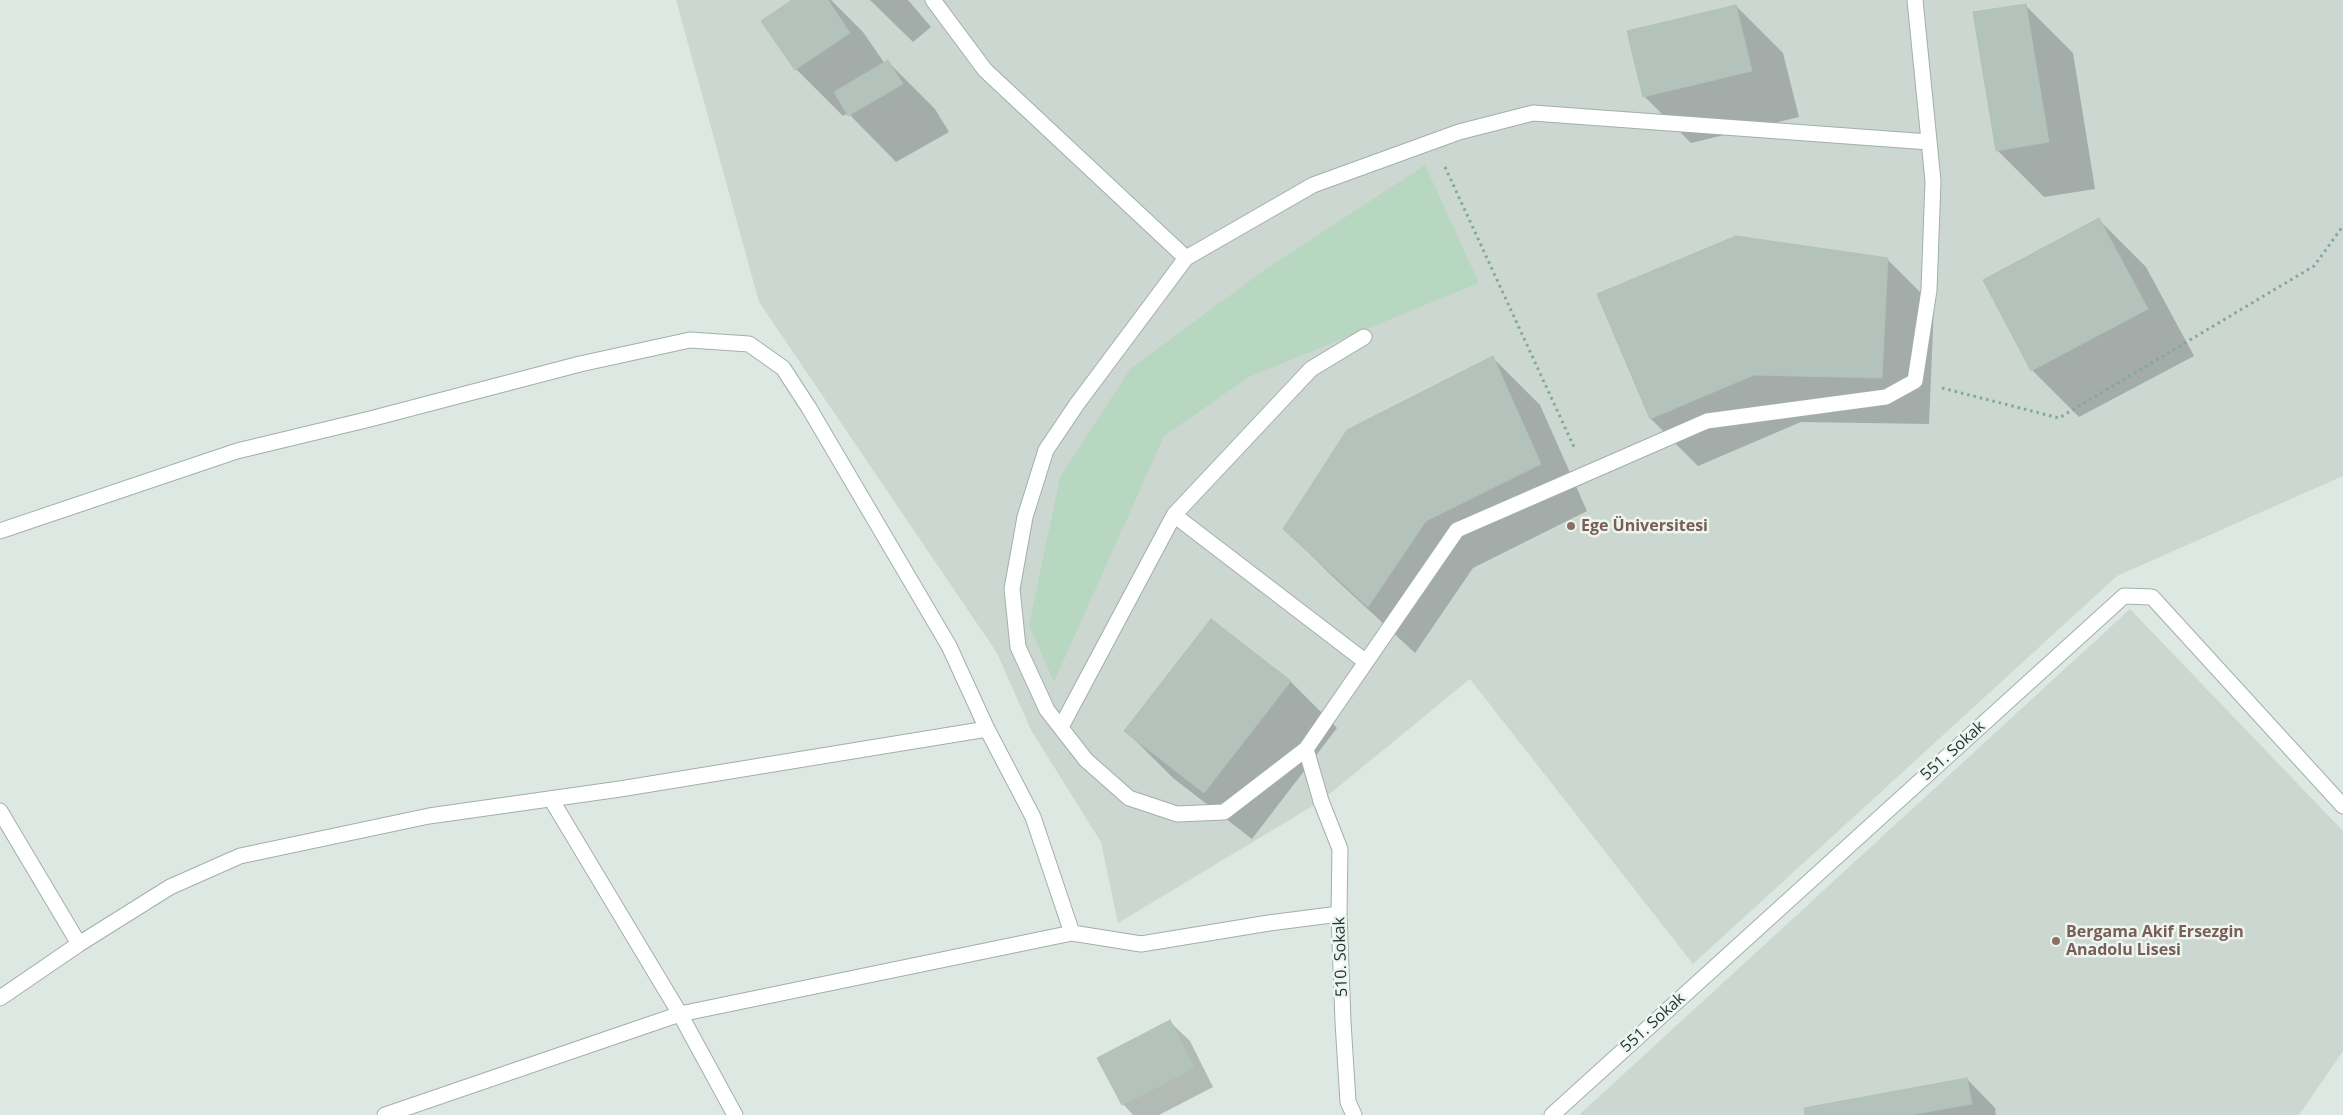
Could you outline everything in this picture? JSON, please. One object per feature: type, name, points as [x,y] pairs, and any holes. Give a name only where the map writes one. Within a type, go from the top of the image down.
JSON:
[{"type":"street","points":[[933,0],[985,70],[1186,258]]},
{"type":"street","points":[[1916,0],[1933,180],[1929,290],[1915,381],[1886,397],[1707,421],[1457,530],[1306,749],[1224,812],[1177,814],[1129,798],[1086,760],[1047,710],[1018,647],[1012,588],[1025,518],[1046,450],[1077,404],[1186,258],[1313,184],[1458,132],[1533,114],[1929,142]]},
{"type":"street","points":[[1061,727],[1174,515],[1311,369],[1364,337]]},
{"type":"street","points":[[0,531],[237,451],[370,419],[580,364],[690,340],[750,344],[783,368],[810,408],[949,646],[987,729],[1032,818],[1072,933]]},
{"type":"street","points":[[1174,515],[1366,662]]},
{"type":"street","name":"551. Sokak","points":[[1552,1115],[2124,596],[2152,597],[2343,806]]},
{"type":"street","points":[[0,998],[79,944],[170,887],[240,856],[429,816],[551,799],[987,729]]},
{"type":"street","name":"510. Sokak","points":[[1306,749],[1321,801],[1340,849],[1339,914],[1348,1102],[1354,1115]]},
{"type":"street","points":[[551,799],[680,1014],[735,1115]]},
{"type":"street","points":[[0,811],[79,944]]},
{"type":"street","points":[[385,1115],[680,1014],[1072,933],[1141,944],[1269,923],[1339,914]]},
{"type":"path","points":[[1433,141],[1586,474]]},
{"type":"path","points":[[1915,381],[2059,418],[2314,266],[2343,226]]},
{"type":"shaded area","name":"Ege Üniversitesi","points":[[676,0],[2343,0],[2343,476],[2117,576],[1693,964],[1470,679],[1321,801],[1118,923],[1101,842],[1031,730],[997,653],[759,302]]},
{"type":"shaded area","name":"Bergama Akif Ersezgin Anadolu Lisesi","points":[[2130,609],[2343,831],[2343,1051],[2299,1115],[1579,1115]]},
{"type":"green space","points":[[1425,165],[1479,283],[1249,377],[1164,436],[1054,682],[1029,625],[1060,477],[1130,369],[1263,271]]},
{"type":"building","points":[[792,0],[828,0],[850,33],[795,70],[761,21]]},
{"type":"building","points":[[2026,4],[2049,142],[1996,151],[1973,12]]},
{"type":"building","points":[[1736,5],[1752,71],[1643,97],[1627,31]]},
{"type":"building","points":[[888,60],[903,84],[848,116],[834,92]]},
{"type":"building","points":[[2099,218],[2148,309],[2031,371],[1983,280]]},
{"type":"building","points":[[1736,236],[1888,258],[1882,378],[1754,375],[1650,419],[1597,294]]},
{"type":"building","points":[[1493,356],[1541,464],[1426,521],[1368,607],[1283,529],[1347,430]]},
{"type":"building","points":[[1211,619],[1291,681],[1204,793],[1124,731]]},
{"type":"building","points":[[1170,1020],[1195,1068],[1122,1105],[1097,1058]]},
{"type":"building","points":[[1967,1078],[1972,1104],[1910,1115],[1805,1115],[1804,1108]]},
{"type":"place","name":"Ege Üniversitesi","points":[[1571,526]]},
{"type":"place","name":"Bergama Akif Ersezgin Anadolu Lisesi","points":[[2056,941]]}]
